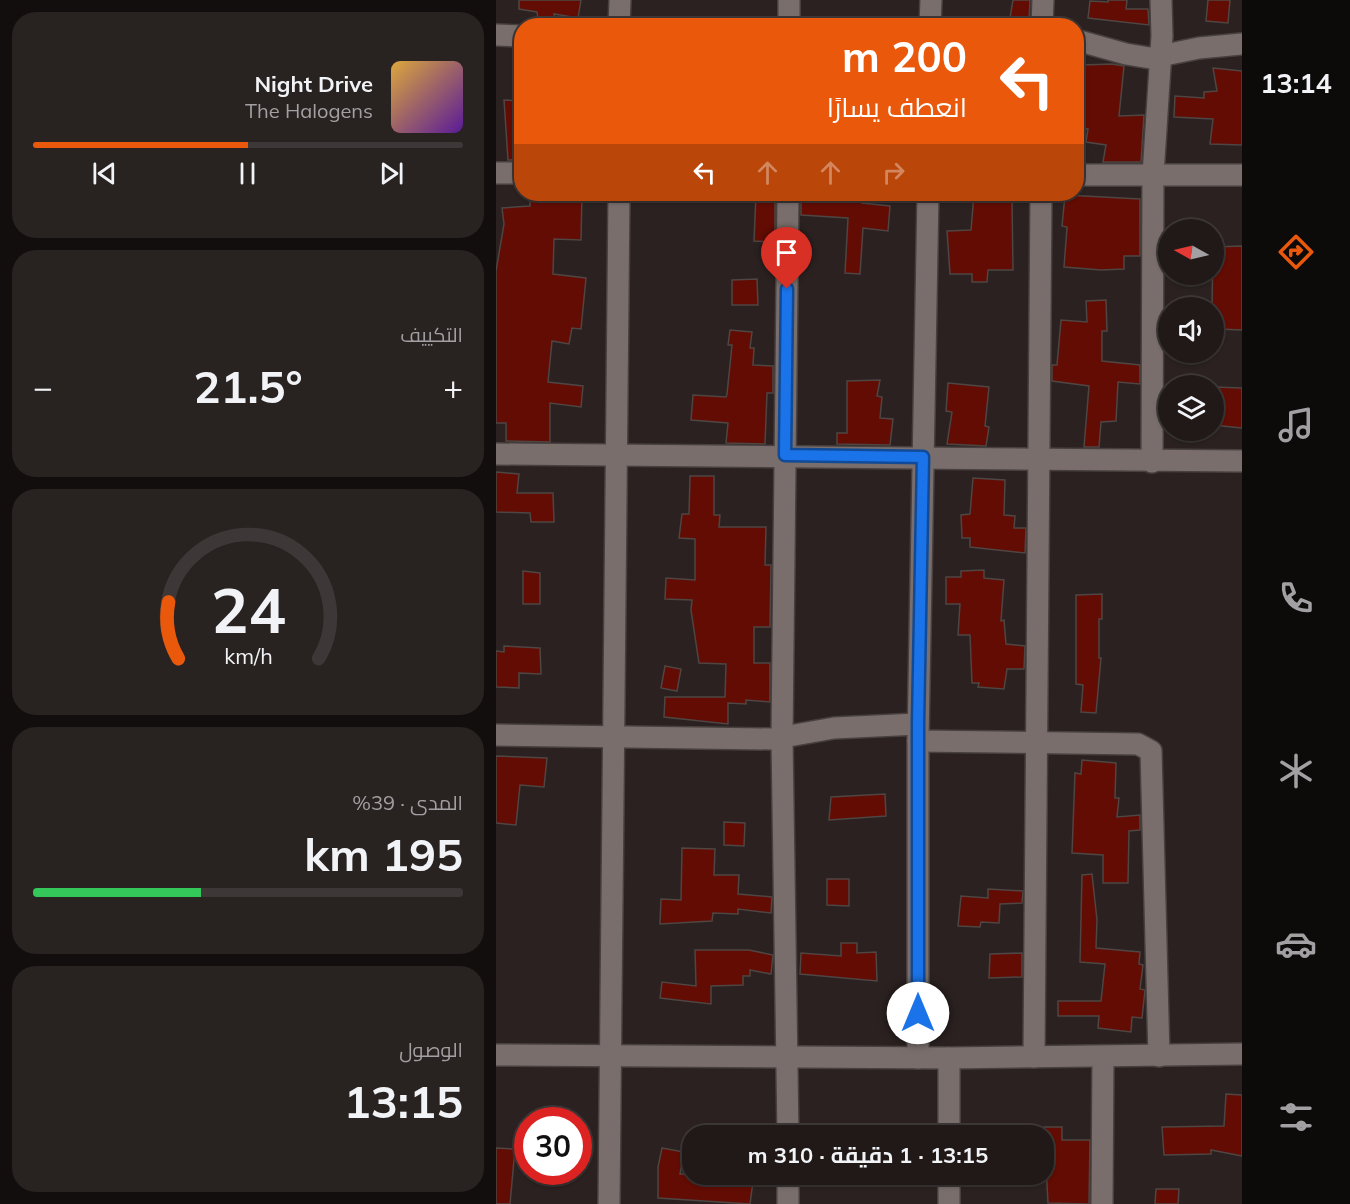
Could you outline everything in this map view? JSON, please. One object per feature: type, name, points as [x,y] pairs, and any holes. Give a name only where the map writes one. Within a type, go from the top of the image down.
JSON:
[{"type":"street","points":[[619,18],[620,0]]},
{"type":"street","points":[[789,0],[789,18]]},
{"type":"street","points":[[930,18],[931,0]]},
{"type":"street","points":[[1042,18],[1043,0]]},
{"type":"street","points":[[1152,462],[1153,175],[1161,0]]},
{"type":"street","points":[[496,36],[514,36]]},
{"type":"street","points":[[1084,42],[1133,56],[1160,57],[1199,48],[1242,44]]},
{"type":"street","points":[[496,173],[514,173]]},
{"type":"street","points":[[1084,175],[1242,175]]},
{"type":"street","points":[[609,1204],[608,1057],[615,738],[619,201]]},
{"type":"street","points":[[788,201],[782,738],[788,1125]]},
{"type":"street","points":[[918,1058],[918,733],[928,201]]},
{"type":"street","points":[[1034,1057],[1040,201]]},
{"type":"street","points":[[496,454],[785,455],[1152,462],[1242,461]]},
{"type":"street","points":[[496,735],[782,738],[834,728],[1035,741],[1138,744],[1151,751],[1159,1056]]},
{"type":"street","points":[[496,1055],[949,1058],[1242,1054]]},
{"type":"street","points":[[1102,1204],[1103,1057]]},
{"type":"street","points":[[949,1058],[949,1125]]},
{"type":"street","points":[[788,1185],[788,1204]]},
{"type":"street","points":[[949,1185],[949,1204]]},
{"type":"building","points":[[519,0],[581,0],[578,18],[554,14],[555,18],[538,18],[537,12],[519,9]]},
{"type":"building","points":[[1013,0],[1030,0],[1029,18],[1010,18]]},
{"type":"building","points":[[1108,0],[1127,0],[1126,9],[1148,9],[1149,25],[1088,18],[1090,1],[1108,2]]},
{"type":"building","points":[[1208,0],[1230,0],[1228,23],[1206,21]]},
{"type":"building","points":[[1084,65],[1124,66],[1119,116],[1144,115],[1141,162],[1103,162],[1106,145],[1086,142],[1088,129],[1084,129]]},
{"type":"building","points":[[1213,68],[1242,71],[1242,145],[1210,144],[1213,119],[1174,117],[1175,96],[1204,98],[1204,92],[1217,91]]},
{"type":"building","points":[[504,100],[514,101],[514,160],[508,160]]},
{"type":"building","points":[[1084,196],[1140,199],[1140,256],[1124,256],[1124,269],[1064,267],[1067,227],[1062,226],[1064,201],[1084,201]]},
{"type":"building","points":[[530,201],[582,201],[581,240],[554,239],[553,274],[586,278],[581,329],[572,328],[569,344],[552,341],[548,382],[583,386],[581,407],[550,403],[550,442],[506,441],[506,423],[496,423],[496,271],[504,224],[502,208],[530,206]]},
{"type":"building","points":[[756,201],[775,201],[775,242],[754,241]]},
{"type":"building","points":[[801,201],[862,201],[862,203],[890,206],[888,231],[863,228],[860,274],[845,273],[848,218],[801,215]]},
{"type":"building","points":[[973,201],[1012,201],[1013,270],[988,270],[987,282],[972,282],[972,274],[950,274],[947,231],[971,230]]},
{"type":"building","points":[[1242,246],[1242,330],[1224,329],[1224,297],[1212,297],[1212,285],[1224,285],[1224,247]]},
{"type":"building","points":[[757,279],[758,305],[732,305],[732,280]]},
{"type":"building","points":[[1106,300],[1107,331],[1102,331],[1102,361],[1140,365],[1140,384],[1118,382],[1116,421],[1101,422],[1099,447],[1084,447],[1089,386],[1052,381],[1052,365],[1057,365],[1061,320],[1087,322],[1086,301]]},
{"type":"building","points":[[730,330],[752,332],[750,348],[754,348],[753,365],[773,366],[773,393],[767,393],[765,444],[726,443],[728,423],[691,420],[693,395],[726,397],[732,345],[728,345]]},
{"type":"building","points":[[880,380],[877,396],[882,397],[880,418],[893,419],[890,445],[837,444],[837,433],[847,433],[847,381]]},
{"type":"building","points":[[948,383],[989,387],[985,426],[989,427],[986,446],[947,444],[952,412],[946,411]]},
{"type":"building","points":[[1224,387],[1242,388],[1242,428],[1224,426]]},
{"type":"building","points":[[496,472],[519,474],[517,493],[553,493],[554,522],[531,522],[530,513],[496,512]]},
{"type":"building","points":[[690,476],[714,476],[714,515],[720,515],[719,527],[766,527],[765,565],[771,565],[770,627],[754,627],[754,663],[770,663],[770,702],[746,700],[746,704],[728,703],[728,724],[664,717],[665,697],[725,697],[726,664],[699,663],[691,610],[692,600],[665,599],[666,578],[695,580],[695,539],[679,538],[682,514],[689,514]]},
{"type":"building","points":[[973,478],[1005,480],[1004,515],[1015,516],[1014,528],[1026,528],[1025,553],[970,547],[970,538],[962,538],[961,515],[970,514]]},
{"type":"building","points":[[984,570],[984,578],[1004,580],[1001,621],[1004,620],[1006,644],[1025,646],[1024,669],[1007,669],[1004,689],[978,687],[979,683],[972,683],[970,635],[958,635],[960,604],[946,604],[946,577],[961,577],[961,571]]},
{"type":"building","points":[[523,571],[540,573],[540,604],[523,604]]},
{"type":"building","points":[[1102,594],[1102,619],[1099,619],[1099,658],[1101,658],[1096,713],[1081,712],[1083,685],[1076,684],[1076,595]]},
{"type":"building","points":[[504,646],[540,648],[541,674],[519,673],[519,688],[496,687],[496,651],[504,652]]},
{"type":"building","points":[[665,666],[681,669],[677,691],[661,688]]},
{"type":"building","points":[[496,756],[547,758],[544,787],[520,785],[516,825],[496,823]]},
{"type":"building","points":[[1082,760],[1116,763],[1115,798],[1119,798],[1117,817],[1140,815],[1140,830],[1129,831],[1128,883],[1103,883],[1103,855],[1072,853],[1075,773],[1081,774]]},
{"type":"building","points":[[885,794],[886,816],[829,820],[831,797]]},
{"type":"building","points":[[724,822],[745,823],[744,846],[724,845]]},
{"type":"building","points":[[682,848],[715,849],[714,875],[739,875],[738,894],[772,897],[771,913],[738,909],[738,914],[713,913],[712,921],[660,924],[661,899],[681,900]]},
{"type":"building","points":[[1092,874],[1097,920],[1096,948],[1140,952],[1139,964],[1143,965],[1140,989],[1145,990],[1142,1018],[1132,1017],[1131,1032],[1098,1028],[1099,1016],[1058,1016],[1058,1001],[1101,1001],[1105,964],[1080,962],[1082,875]]},
{"type":"building","points":[[827,879],[849,879],[849,906],[827,905]]},
{"type":"building","points":[[988,889],[1023,891],[1022,903],[1000,904],[999,923],[981,922],[980,927],[958,926],[961,896],[988,898]]},
{"type":"building","points":[[841,943],[857,943],[857,953],[876,952],[877,981],[800,974],[801,953],[841,956]]},
{"type":"building","points":[[695,950],[749,950],[773,955],[771,974],[750,970],[750,976],[743,976],[743,985],[711,986],[711,1004],[660,998],[662,982],[696,986]]},
{"type":"building","points":[[1022,953],[1022,977],[989,978],[990,954]]},
{"type":"building","points":[[1226,1094],[1242,1095],[1242,1156],[1211,1150],[1211,1154],[1164,1155],[1162,1127],[1224,1126]]},
{"type":"building","points":[[1054,1127],[1062,1127],[1062,1140],[1090,1140],[1089,1204],[1048,1203],[1047,1185],[1054,1185]]},
{"type":"building","points":[[496,1148],[514,1149],[510,1204],[496,1204]]},
{"type":"building","points":[[662,1148],[682,1152],[680,1174],[682,1174],[682,1185],[753,1185],[750,1204],[658,1198],[658,1167]]},
{"type":"building","points":[[1156,1189],[1179,1189],[1178,1204],[1155,1204]]},
{"type":"route","points":[[787,289],[785,455],[923,457],[918,724],[918,1013]]}]
